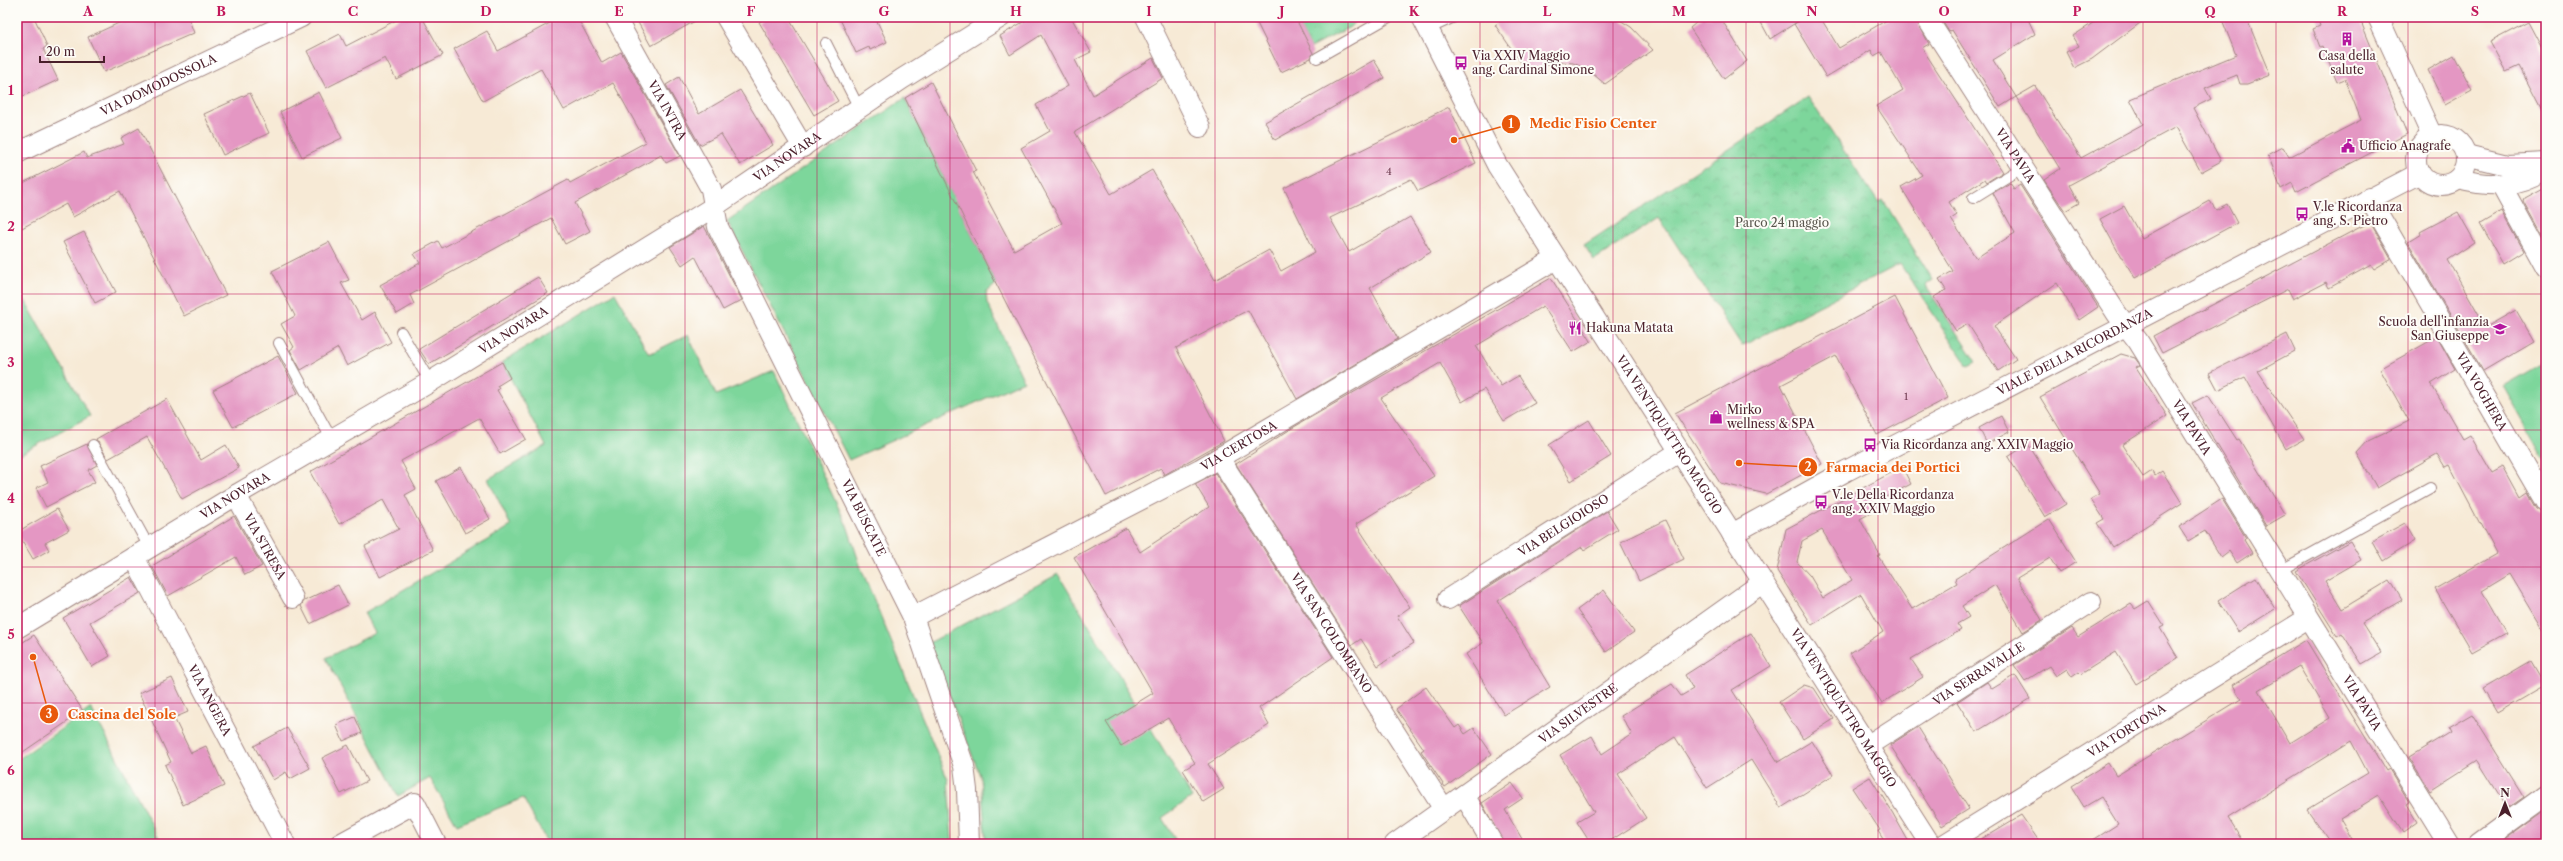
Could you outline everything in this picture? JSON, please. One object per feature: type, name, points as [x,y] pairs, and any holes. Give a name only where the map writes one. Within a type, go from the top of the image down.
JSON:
[{"type":"street","name":"VIA DOMODOSSOLA","points":[[17,153],[301,17]]},
{"type":"street","name":"VIA INTRA","points":[[615,17],[711,189],[715,206]]},
{"type":"street","points":[[726,17],[803,147]]},
{"type":"street","name":"VIA NOVARA","points":[[17,628],[236,495],[430,382],[715,206],[859,108],[1001,17]]},
{"type":"street","points":[[1146,17],[1200,127]]},
{"type":"street","name":"VIA PAVIA","points":[[1926,17],[2126,326],[2138,341],[2449,844]]},
{"type":"street","points":[[2378,17],[2432,136]]},
{"type":"street","name":"VIA VENTIQUATTRO MAGGIO","points":[[1425,23],[1492,156],[1762,583],[1930,844]]},
{"type":"street","points":[[2458,179],[2467,163],[2466,155],[2458,140],[2450,136],[2432,136],[2426,140],[2418,152],[2417,166],[2420,173],[2426,180],[2442,185],[2458,179],[2502,185],[2529,179],[2546,168]]},
{"type":"street","points":[[2466,155],[2507,164],[2546,163]]},
{"type":"street","name":"VIALE DELLA RICORDANZA","points":[[1732,534],[1846,471],[2126,326],[2368,198],[2420,173]]},
{"type":"street","points":[[2502,185],[2546,267]]},
{"type":"street","name":"VIA VOGHERA","points":[[2368,198],[2546,502]]},
{"type":"street","name":"VIA BUSCATE","points":[[715,206],[718,227],[913,617],[961,753],[966,778],[969,844]]},
{"type":"street","name":"VIA CERTOSA","points":[[913,617],[1219,458],[1556,259]]},
{"type":"street","name":"VIA BELGIOIOSO","points":[[1448,599],[1679,452]]},
{"type":"street","name":"VIA SAN COLOMBANO","points":[[1219,458],[1444,809]]},
{"type":"street","name":"VIA STRESA","points":[[236,495],[294,598]]},
{"type":"street","name":"VIA ANGERA","points":[[142,552],[285,844]]},
{"type":"street","name":"VIA SILVESTRE","points":[[1395,844],[1762,583]]},
{"type":"street","name":"VIA SERRAVALLE","points":[[1867,746],[2091,602]]},
{"type":"street","name":"VIA TORTONA","points":[[1944,844],[2308,618]]},
{"type":"street","points":[[2479,844],[2546,795]]},
{"type":"street","points":[[1464,796],[1492,844]]},
{"type":"street","points":[[340,844],[415,803],[436,844]]},
{"type":"lane","points":[[1317,58],[1390,17]]},
{"type":"lane","points":[[1425,23],[1454,17]]},
{"type":"lane","points":[[826,43],[859,108]]},
{"type":"lane","points":[[1974,198],[2023,167]]},
{"type":"lane","points":[[401,332],[430,382]]},
{"type":"lane","points":[[279,343],[332,440]]},
{"type":"lane","points":[[93,445],[142,552]]},
{"type":"lane","points":[[2280,571],[2430,488]]},
{"type":"green space","points":[[1295,17],[1356,17],[1356,20],[1350,27],[1310,48]]},
{"type":"green space","name":"Parco 24 maggio","points":[[1808,97],[1878,202],[1883,200],[1933,280],[1925,285],[1976,362],[1968,366],[1900,264],[1742,346],[1659,218],[1594,260],[1584,245]]},
{"type":"green space","points":[[905,98],[996,284],[986,293],[987,303],[1024,381],[849,460],[727,221]]},
{"type":"green space","points":[[17,286],[90,416],[17,456]]},
{"type":"green space","points":[[615,293],[649,354],[688,335],[716,395],[774,371],[848,528],[861,568],[948,780],[952,840],[946,844],[548,844],[523,798],[457,825],[430,778],[398,796],[326,658],[375,633],[364,613],[511,526],[488,479],[546,446],[502,362]]},
{"type":"green space","points":[[2546,361],[2546,462],[2503,386]]},
{"type":"green space","points":[[1058,574],[1192,797],[1162,818],[1178,844],[986,844],[981,778],[929,643]]},
{"type":"green space","points":[[91,708],[162,844],[17,844],[17,760]]},
{"type":"building","points":[[23,17],[34,17],[47,46],[43,49],[58,80],[17,99],[17,20]]},
{"type":"building","points":[[132,17],[188,17],[194,33],[104,72],[88,37]]},
{"type":"building","points":[[402,17],[422,17],[443,55],[396,79],[385,58],[326,88],[307,51],[340,34],[346,46]]},
{"type":"building","points":[[561,17],[577,17],[602,63],[621,52],[680,156],[666,163],[661,155],[575,203],[590,231],[565,244],[551,218],[410,295],[414,304],[397,314],[380,285],[420,263],[414,254],[438,241],[442,248],[568,180],[570,183],[646,142],[613,83],[564,110],[541,69],[483,101],[454,49],[487,31],[498,51]]},
{"type":"building","points":[[635,17],[702,17],[651,46]]},
{"type":"building","points":[[769,17],[788,17],[838,101],[814,115],[759,22]]},
{"type":"building","points":[[839,17],[875,17],[887,42],[870,50],[869,47],[856,53]]},
{"type":"building","points":[[1031,17],[1071,17],[1091,52],[1075,60],[1093,95],[1153,58],[1163,78],[1075,132],[1111,194],[1152,170],[1215,280],[1269,250],[1281,271],[1315,252],[1284,188],[1449,107],[1476,163],[1418,191],[1411,179],[1330,218],[1349,252],[1410,217],[1431,252],[1370,288],[1398,339],[1297,399],[1248,310],[1176,348],[1224,441],[1164,475],[1161,468],[1106,496],[987,266],[905,98],[931,82],[976,171],[973,172],[1014,250],[1062,223],[1021,148],[1050,131],[1036,105],[1068,86],[1041,35],[1010,55],[1000,36]]},
{"type":"building","points":[[1254,17],[1295,17],[1313,53],[1311,58],[1281,72]]},
{"type":"building","points":[[1507,17],[1615,17],[1631,27],[1653,50],[1605,84],[1587,69],[1573,63],[1563,62],[1545,65],[1529,74],[1495,25]]},
{"type":"building","points":[[1703,17],[1720,17],[1747,61],[1724,79],[1690,28]]},
{"type":"building","points":[[1758,17],[1805,17],[1770,39]]},
{"type":"building","points":[[1806,17],[1820,17],[1839,48],[1892,17],[1915,17],[1929,44],[1922,48],[2003,172],[1987,182],[1985,179],[1949,202],[1957,215],[1951,219],[1976,258],[2015,233],[1993,193],[2010,183],[2014,189],[2020,185],[2098,307],[2079,320],[2057,283],[1994,326],[2016,359],[1998,371],[1968,324],[1956,331],[1934,297],[1946,290],[1939,279],[1953,271],[1901,187],[1922,175],[1876,106],[1903,90],[1881,52],[1874,56],[1871,50],[1826,77],[1794,24]]},
{"type":"building","points":[[1940,17],[2027,17],[2035,34],[1993,60],[2016,97],[2000,107],[1952,30],[1949,32]]},
{"type":"building","points":[[2102,17],[2148,17],[2092,59],[2074,68],[2066,52],[2079,46],[2073,36]]},
{"type":"building","points":[[2221,17],[2246,17],[2270,75],[2247,84],[2240,84],[2237,75],[2205,88],[2211,99],[2193,108],[2221,161],[2201,172],[2176,127],[2069,185],[2079,203],[2065,211],[2044,180],[2060,169],[2016,97],[2035,86],[2081,158],[2143,124],[2130,99],[2236,55]]},
{"type":"building","points":[[2317,17],[2359,17],[2407,134],[2296,192],[2292,183],[2281,189],[2268,155],[2283,147],[2289,157],[2361,120],[2345,79],[2337,82],[2322,46],[2320,47],[2313,29],[2320,26]]},
{"type":"building","points":[[2528,22],[2546,56],[2546,118],[2519,66],[2506,72],[2490,42]]},
{"type":"building","points":[[2454,55],[2472,90],[2445,105],[2428,70]]},
{"type":"building","points":[[1374,60],[1385,78],[1275,140],[1265,122]]},
{"type":"building","points":[[679,77],[699,114],[740,90],[773,145],[740,165],[721,134],[700,145],[666,85]]},
{"type":"building","points":[[319,92],[342,138],[302,157],[280,112]]},
{"type":"building","points":[[250,93],[269,133],[223,155],[204,114]]},
{"type":"building","points":[[139,128],[226,295],[184,316],[120,191],[73,217],[66,204],[22,228],[17,218],[17,186],[84,152],[87,158],[124,144],[121,138]]},
{"type":"building","points":[[2546,186],[2546,238],[2544,239],[2523,201],[2524,198]]},
{"type":"building","points":[[2210,201],[2216,210],[2227,204],[2237,223],[2135,278],[2121,257],[2100,219],[2124,206],[2142,238]]},
{"type":"building","points":[[2502,211],[2524,251],[2503,264],[2480,224]]},
{"type":"building","points":[[2458,212],[2475,242],[2448,260],[2486,327],[2516,310],[2534,341],[2483,371],[2408,242],[2421,234],[2420,232]]},
{"type":"building","points":[[2370,222],[2391,259],[2374,269],[2371,265],[2329,288],[2326,282],[2293,299],[2288,289],[2162,353],[2153,336]]},
{"type":"building","points":[[704,226],[742,300],[723,310],[695,256],[682,265],[670,247]]},
{"type":"building","points":[[84,232],[116,292],[95,303],[63,242]]},
{"type":"building","points":[[329,242],[349,280],[341,283],[362,320],[375,312],[391,342],[347,366],[338,348],[301,370],[290,350],[294,347],[281,324],[295,316],[272,271]]},
{"type":"building","points":[[538,277],[548,293],[429,364],[419,349]]},
{"type":"building","points":[[1551,278],[1591,341],[1573,352],[1543,306],[1476,346],[1501,386],[1518,376],[1535,403],[1504,421],[1484,389],[1462,402],[1440,363],[1381,398],[1434,476],[1356,524],[1410,607],[1397,616],[1414,643],[1378,666],[1361,639],[1352,645],[1236,464],[1294,427]]},
{"type":"building","points":[[1895,297],[1948,398],[1877,435],[1836,356],[1781,385],[1822,464],[1766,494],[1720,483],[1675,413]]},
{"type":"building","points":[[2287,334],[2295,351],[2258,371],[2304,439],[2286,449],[2245,377],[2218,390],[2209,373]]},
{"type":"building","points":[[2437,337],[2455,369],[2431,384],[2463,439],[2470,435],[2492,473],[2503,467],[2520,498],[2527,493],[2536,509],[2546,514],[2546,634],[2510,574],[2482,591],[2506,633],[2472,652],[2435,589],[2496,554],[2449,465],[2445,467],[2437,454],[2377,488],[2357,453],[2368,441],[2409,421],[2380,369]]},
{"type":"building","points":[[2121,354],[2135,358],[2140,365],[2136,367],[2167,416],[2122,445],[2143,477],[2152,471],[2155,476],[2162,471],[2182,503],[2113,547],[2097,523],[2104,519],[2091,499],[2100,494],[2040,397]]},
{"type":"building","points":[[278,356],[298,393],[233,427],[213,390]]},
{"type":"building","points":[[502,362],[510,378],[497,386],[499,389],[497,390],[526,439],[500,454],[479,418],[401,461],[416,489],[405,495],[433,550],[380,577],[365,546],[399,529],[383,500],[339,524],[310,472]]},
{"type":"building","points":[[2208,395],[2237,440],[2239,439],[2285,515],[2266,526],[2192,403]]},
{"type":"building","points":[[167,399],[201,460],[226,445],[239,468],[182,499],[147,437],[108,459],[96,439]]},
{"type":"building","points":[[2001,416],[2009,432],[1987,444],[1979,428]]},
{"type":"building","points":[[1589,420],[1611,456],[1571,481],[1549,445]]},
{"type":"building","points":[[87,444],[97,465],[88,470],[95,482],[46,507],[36,488],[48,482],[40,466]]},
{"type":"building","points":[[2028,444],[2066,504],[2045,517],[2008,457]]},
{"type":"building","points":[[461,467],[490,519],[465,533],[436,481]]},
{"type":"building","points":[[1902,467],[1911,484],[1882,499],[1885,505],[1860,519],[1880,555],[1878,556],[1912,609],[1957,583],[1955,579],[2049,519],[2076,562],[2059,573],[2050,558],[2017,578],[2042,620],[2023,632],[1995,585],[1962,606],[1969,617],[1957,624],[1961,630],[1911,659],[1923,677],[1882,703],[1850,653],[1883,632],[1861,594],[1812,625],[1777,571],[1786,529]],"holes":[[[1822,530],[1852,580],[1823,598],[1810,576],[1797,562],[1802,541]]]},
{"type":"building","points":[[1215,473],[1333,657],[1259,708],[1269,725],[1208,764],[1224,789],[1203,802],[1183,770],[1195,763],[1168,718],[1121,746],[1106,722],[1153,693],[1074,557],[1126,528],[1140,552],[1209,507],[1195,484]]},
{"type":"building","points":[[2222,499],[2246,538],[2244,540],[2252,553],[2237,563],[2229,551],[2221,557],[2205,531],[2188,541],[2179,527]]},
{"type":"building","points":[[57,509],[69,530],[45,543],[49,550],[33,559],[17,532]]},
{"type":"building","points":[[1607,511],[1618,529],[1584,550],[1582,547],[1498,601],[1550,687],[1504,715],[1466,654],[1483,643],[1459,606]]},
{"type":"building","points":[[234,516],[262,566],[245,575],[236,557],[168,596],[152,566]]},
{"type":"building","points":[[1665,520],[1684,559],[1639,581],[1620,542]]},
{"type":"building","points":[[2405,523],[2415,541],[2383,561],[2372,541]]},
{"type":"building","points":[[2350,541],[2361,560],[2325,581],[2342,609],[2390,580],[2402,600],[2362,623],[2381,653],[2362,664],[2342,633],[2337,636],[2296,571]]},
{"type":"building","points":[[131,577],[140,593],[90,622],[110,656],[92,667],[63,618]]},
{"type":"building","points":[[2256,577],[2275,609],[2238,632],[2218,601]]},
{"type":"building","points":[[338,585],[348,605],[310,624],[301,606],[304,601]]},
{"type":"building","points":[[1604,590],[1634,632],[1606,652],[1577,610]]},
{"type":"building","points":[[2148,601],[2164,626],[2160,628],[2178,658],[2136,684],[2116,652],[2081,674],[2079,672],[2072,677],[2067,669],[2056,676],[2049,666],[2025,681],[2014,665],[2072,628],[2078,637],[2131,604],[2135,609]]},
{"type":"building","points":[[1751,633],[1771,666],[1732,690],[1778,762],[1812,741],[1833,775],[1781,808],[1751,760],[1707,788],[1675,737],[1618,774],[1646,818],[1605,844],[1591,844],[1577,822],[1594,812],[1560,755],[1592,736],[1602,754],[1632,734],[1621,716],[1672,684],[1681,696],[1693,689],[1685,675]]},
{"type":"building","points":[[34,635],[83,711],[17,756],[17,646]]},
{"type":"building","points":[[2306,640],[2386,771],[2389,769],[2410,803],[2407,805],[2417,822],[2403,832],[2379,795],[2340,819],[2355,844],[2331,844],[2307,810],[2368,773],[2351,741],[2228,818],[2244,844],[2087,844],[2118,824],[2101,797],[2084,807],[2071,786],[2108,763],[2116,776],[2241,699],[2233,685]],"holes":[[[2299,666],[2330,718],[2290,743],[2259,690]]]},
{"type":"building","points":[[2531,661],[2545,685],[2497,713],[2483,689]]},
{"type":"building","points":[[2015,675],[2030,699],[1976,732],[1957,702],[1987,682],[1992,689]]},
{"type":"building","points":[[172,678],[188,712],[174,718],[191,753],[206,746],[224,786],[183,805],[165,765],[171,762],[139,693]]},
{"type":"building","points":[[1804,685],[1814,688],[1834,719],[1803,739],[1779,702]]},
{"type":"building","points":[[1426,687],[1455,728],[1459,725],[1465,734],[1474,728],[1492,754],[1445,787],[1421,751],[1424,749],[1396,709]]},
{"type":"building","points":[[2472,714],[2524,797],[2507,809],[2477,761],[2430,791],[2409,757],[2450,732],[2448,728]]},
{"type":"building","points":[[355,717],[362,733],[343,741],[336,725]]},
{"type":"building","points":[[1918,727],[1969,809],[1942,826],[1890,745]]},
{"type":"building","points":[[287,728],[310,768],[290,779],[286,772],[273,780],[254,746]]},
{"type":"building","points":[[348,745],[367,781],[341,794],[322,758]]},
{"type":"building","points":[[1870,777],[1910,844],[1886,844],[1878,831],[1880,830],[1852,788]]},
{"type":"building","points":[[1512,783],[1523,798],[1505,810],[1525,844],[1504,844],[1482,803]]},
{"type":"building","points":[[2546,809],[2546,844],[2498,844]]},
{"type":"building","points":[[2021,815],[2041,844],[1973,844]]},
{"type":"place","name":"Casa della salute","points":[[2347,39]]},
{"type":"place","name":"Via XXIV Maggio ang. Cardinal Simone","points":[[1461,63]]},
{"type":"place","name":"Medic Fisio Center","points":[[1454,140]]},
{"type":"place","name":"Ufficio Anagrafe","points":[[2348,146]]},
{"type":"place","name":"V.le Ricordanza ang. S. Pietro","points":[[2302,214]]},
{"type":"place","name":"Hakuna Matata","points":[[1575,328]]},
{"type":"place","name":"Scuola dell'infanzia San Giuseppe","points":[[2500,329]]},
{"type":"place","name":"Mirko wellness & SPA","points":[[1716,417]]},
{"type":"place","name":"Via Ricordanza ang. XXIV Maggio","points":[[1870,445]]},
{"type":"place","name":"Farmacia dei Portici","points":[[1739,463]]},
{"type":"place","name":"V.le Della Ricordanza ang. XXIV Maggio","points":[[1821,502]]},
{"type":"place","name":"Cascina del Sole","points":[[33,657]]}]
